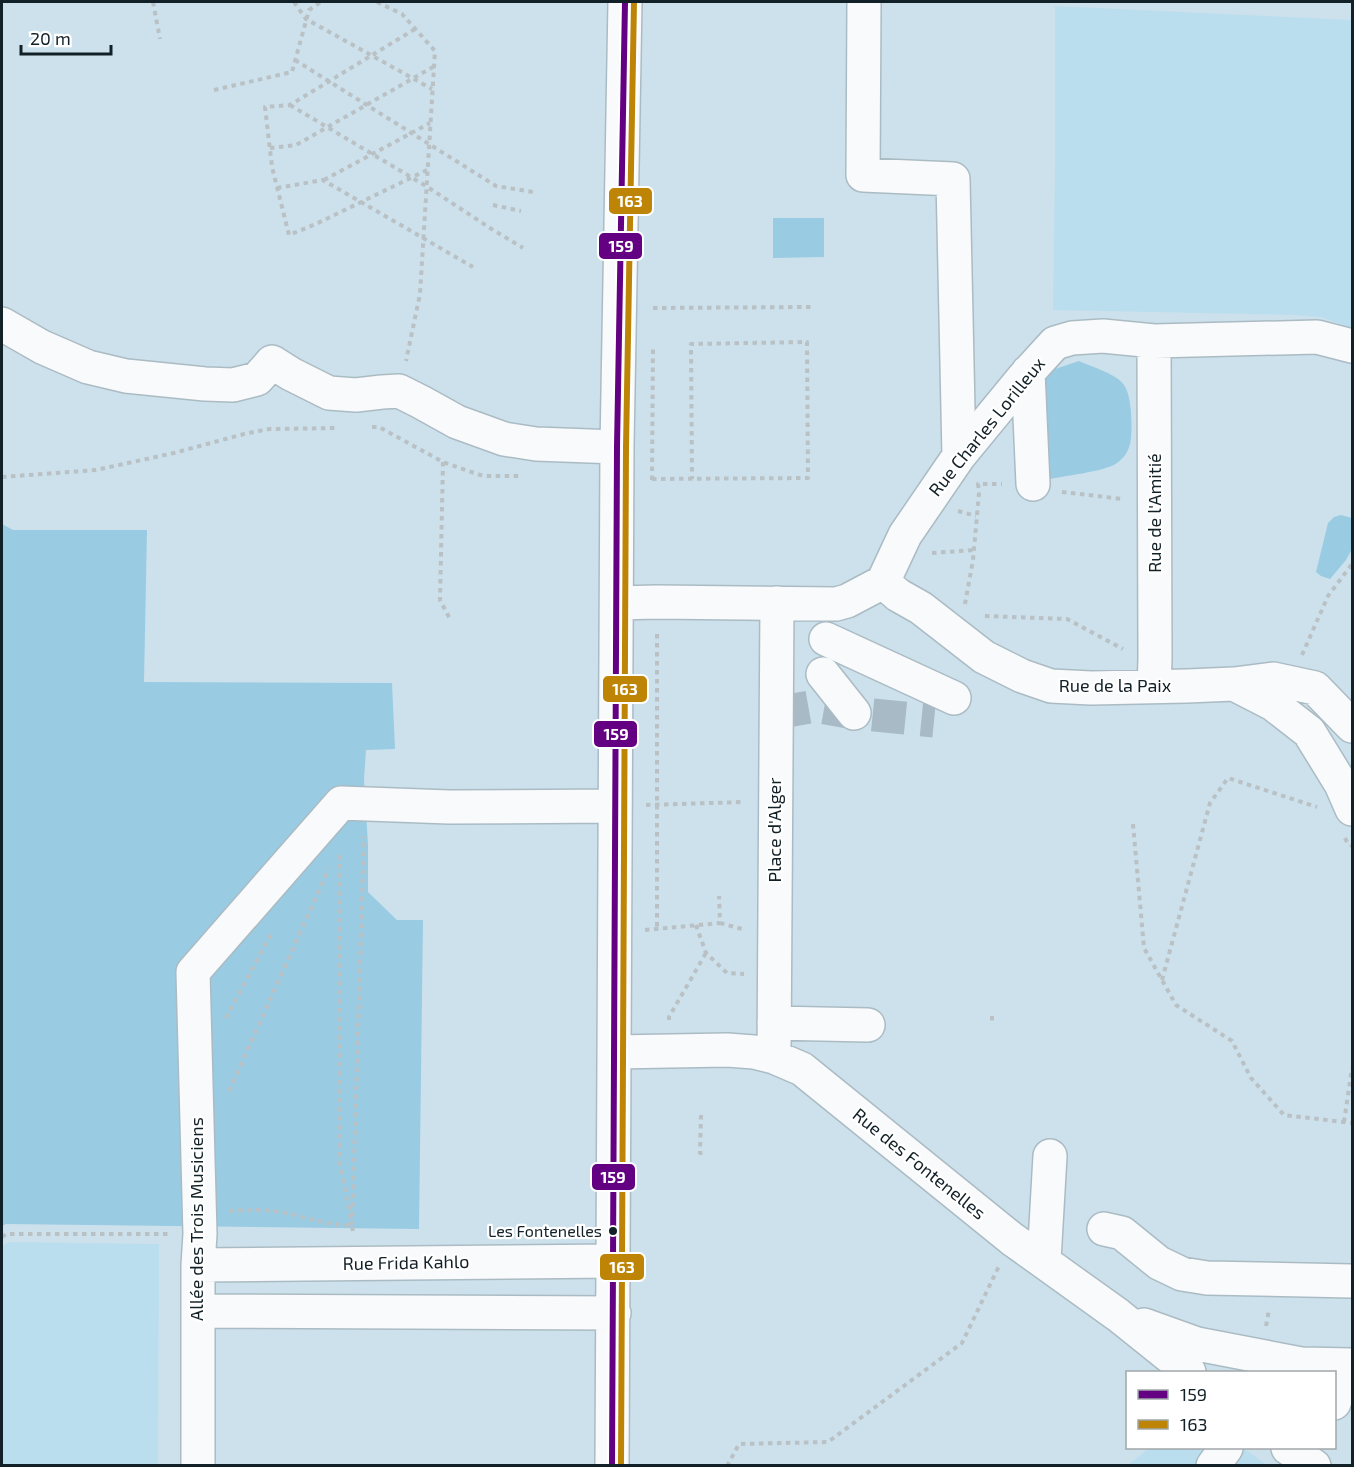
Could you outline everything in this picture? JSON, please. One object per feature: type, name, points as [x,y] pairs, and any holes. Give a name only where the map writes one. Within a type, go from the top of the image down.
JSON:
[{"type":"street","points":[[612,1466],[617,447],[625,2]]},
{"type":"street","points":[[864,2],[863,175],[952,179],[959,456]]},
{"type":"street","points":[[2,324],[42,347],[88,367],[126,376],[233,385],[256,379],[272,362],[329,393],[357,395],[399,391],[457,422],[504,439],[536,444],[617,447]]},
{"type":"street","name":"Rue Charles Lorilleux","points":[[884,582],[905,536],[959,456],[1028,372],[1055,343],[1072,338],[1103,336],[1154,341],[1317,337],[1353,346]]},
{"type":"street","name":"Rue de l'Amitié","points":[[1154,341],[1154,672]]},
{"type":"street","points":[[1028,372],[1033,484]]},
{"type":"street","points":[[617,603],[836,604],[847,601],[884,582]]},
{"type":"street","name":"Rue de la Paix","points":[[884,582],[898,595],[921,608],[984,657],[1022,676],[1051,686],[1091,688],[1154,672],[1234,684],[1274,679],[1315,688],[1353,726]]},
{"type":"street","name":"Place d'Alger","points":[[774,1057],[777,603]]},
{"type":"street","points":[[826,639],[954,698]]},
{"type":"street","points":[[823,674],[854,713]]},
{"type":"street","name":"Rue de la Paix","points":[[1234,684],[1273,704],[1309,732],[1341,784],[1353,809]]},
{"type":"street","name":"Allée des Trois Musiciens","points":[[198,1466],[199,1240],[193,972],[341,804],[364,804]]},
{"type":"street","points":[[364,804],[449,807],[615,806]]},
{"type":"street","points":[[774,1023],[868,1025]]},
{"type":"street","name":"Rue des Fontenelles","points":[[614,1052],[727,1050],[754,1052],[774,1057],[802,1069],[1012,1239],[1118,1315],[1188,1371]]},
{"type":"street","points":[[1044,1260],[1050,1155]]},
{"type":"street","points":[[1104,1229],[1122,1233],[1159,1263],[1182,1274],[1208,1278],[1353,1281]]},
{"type":"street","name":"Rue Frida Kahlo","points":[[199,1240],[354,1264],[614,1261]]},
{"type":"street","points":[[198,1311],[614,1313]]},
{"type":"street","points":[[1118,1315],[1197,1344],[1301,1364],[1353,1365]]},
{"type":"street","points":[[1336,1398],[1353,1371]]},
{"type":"street","points":[[1213,1466],[1225,1449]]},
{"type":"street","points":[[1289,1449],[1314,1466]]},
{"type":"street","points":[[1324,1449],[1325,1466]]},
{"type":"path","points":[[153,2],[160,39]]},
{"type":"path","points":[[294,2],[306,19],[432,89]]},
{"type":"path","points":[[214,90],[291,72],[309,10],[321,2]]},
{"type":"path","points":[[377,2],[402,14],[435,51],[420,294],[399,391]]},
{"type":"path","points":[[415,29],[290,105],[265,107],[272,167],[289,235],[427,170]]},
{"type":"path","points":[[295,60],[496,186],[533,192]]},
{"type":"path","points":[[270,148],[296,145],[434,66]]},
{"type":"path","points":[[290,105],[426,186],[523,248]]},
{"type":"path","points":[[277,188],[323,180],[430,123]]},
{"type":"path","points":[[323,180],[473,267]]},
{"type":"path","points":[[493,205],[521,212]]},
{"type":"path","points":[[653,308],[812,307]]},
{"type":"path","points":[[652,479],[692,479],[808,478],[807,342],[691,344],[692,479]]},
{"type":"path","points":[[368,428],[379,427],[443,462],[483,476]]},
{"type":"path","points":[[2,477],[96,470],[163,456],[269,429],[346,428]]},
{"type":"path","points":[[443,462],[440,600],[451,621]]},
{"type":"path","points":[[964,615],[974,550],[978,484],[1033,484],[1062,492],[1155,503]]},
{"type":"path","points":[[948,508],[976,516]]},
{"type":"path","points":[[933,553],[974,550]]},
{"type":"path","points":[[1310,638],[1328,596],[1353,564]]},
{"type":"path","points":[[975,615],[1068,619],[1126,651],[1154,672]]},
{"type":"path","points":[[657,633],[657,928]]},
{"type":"path","points":[[1162,980],[1210,803],[1228,778],[1318,808]]},
{"type":"path","points":[[615,806],[757,802],[776,806]]},
{"type":"path","points":[[354,1264],[352,1225],[364,804]]},
{"type":"path","points":[[1133,824],[1144,948],[1176,1005],[1232,1041],[1251,1078],[1284,1115],[1353,1123]]},
{"type":"path","points":[[334,856],[339,845],[340,1166],[352,1225]]},
{"type":"path","points":[[227,1095],[329,867]]},
{"type":"path","points":[[638,930],[720,923],[719,896]]},
{"type":"path","points":[[696,925],[706,953],[727,973],[774,977]]},
{"type":"path","points":[[224,1022],[274,928]]},
{"type":"path","points":[[666,1052],[669,1017],[706,953]]},
{"type":"path","points":[[992,1016],[992,1022]]},
{"type":"path","points":[[1344,1122],[1353,1068]]},
{"type":"path","points":[[701,1115],[700,1153],[706,1153]]},
{"type":"path","points":[[2,1237],[6,1234],[199,1240],[227,1212],[261,1209],[339,1226],[352,1225]]},
{"type":"path","points":[[727,1466],[739,1444],[828,1442],[962,1343],[1012,1239]]},
{"type":"path","points":[[1262,1357],[1273,1279]]},
{"type":"shaded area","points":[[1055,6],[1352,20],[1352,328],[1320,317],[1294,315],[1053,310]]},
{"type":"shaded area","points":[[773,218],[824,218],[824,257],[773,258]]},
{"type":"shaded area","points":[[1079,361],[1110,374],[1124,385],[1129,397],[1131,414],[1130,444],[1124,457],[1111,466],[1045,480],[1046,372]]},
{"type":"shaded area","points":[[1341,515],[1352,518],[1352,549],[1330,579],[1316,572],[1328,523],[1334,517]]},
{"type":"shaded area","points":[[2,524],[13,530],[147,530],[144,682],[392,683],[395,749],[366,750],[364,779],[368,892],[397,920],[423,920],[419,1229],[6,1224],[2,1226]]},
{"type":"shaded area","points":[[9,1242],[159,1244],[158,1465],[2,1465],[2,1246]]},
{"type":"shaded area","points":[[1148,1449],[1244,1449],[1267,1465],[1127,1466]]},
{"type":"tunnel","points":[[776,713],[815,706],[854,713],[934,721]]},
{"type":"transit line","name":"159","points":[[612,1466],[617,447],[625,2]]},
{"type":"transit line","name":"163","points":[[621,1466],[626,447],[634,2]]},
{"type":"place","name":"Les Fontenelles","points":[[613,1231]]}]
